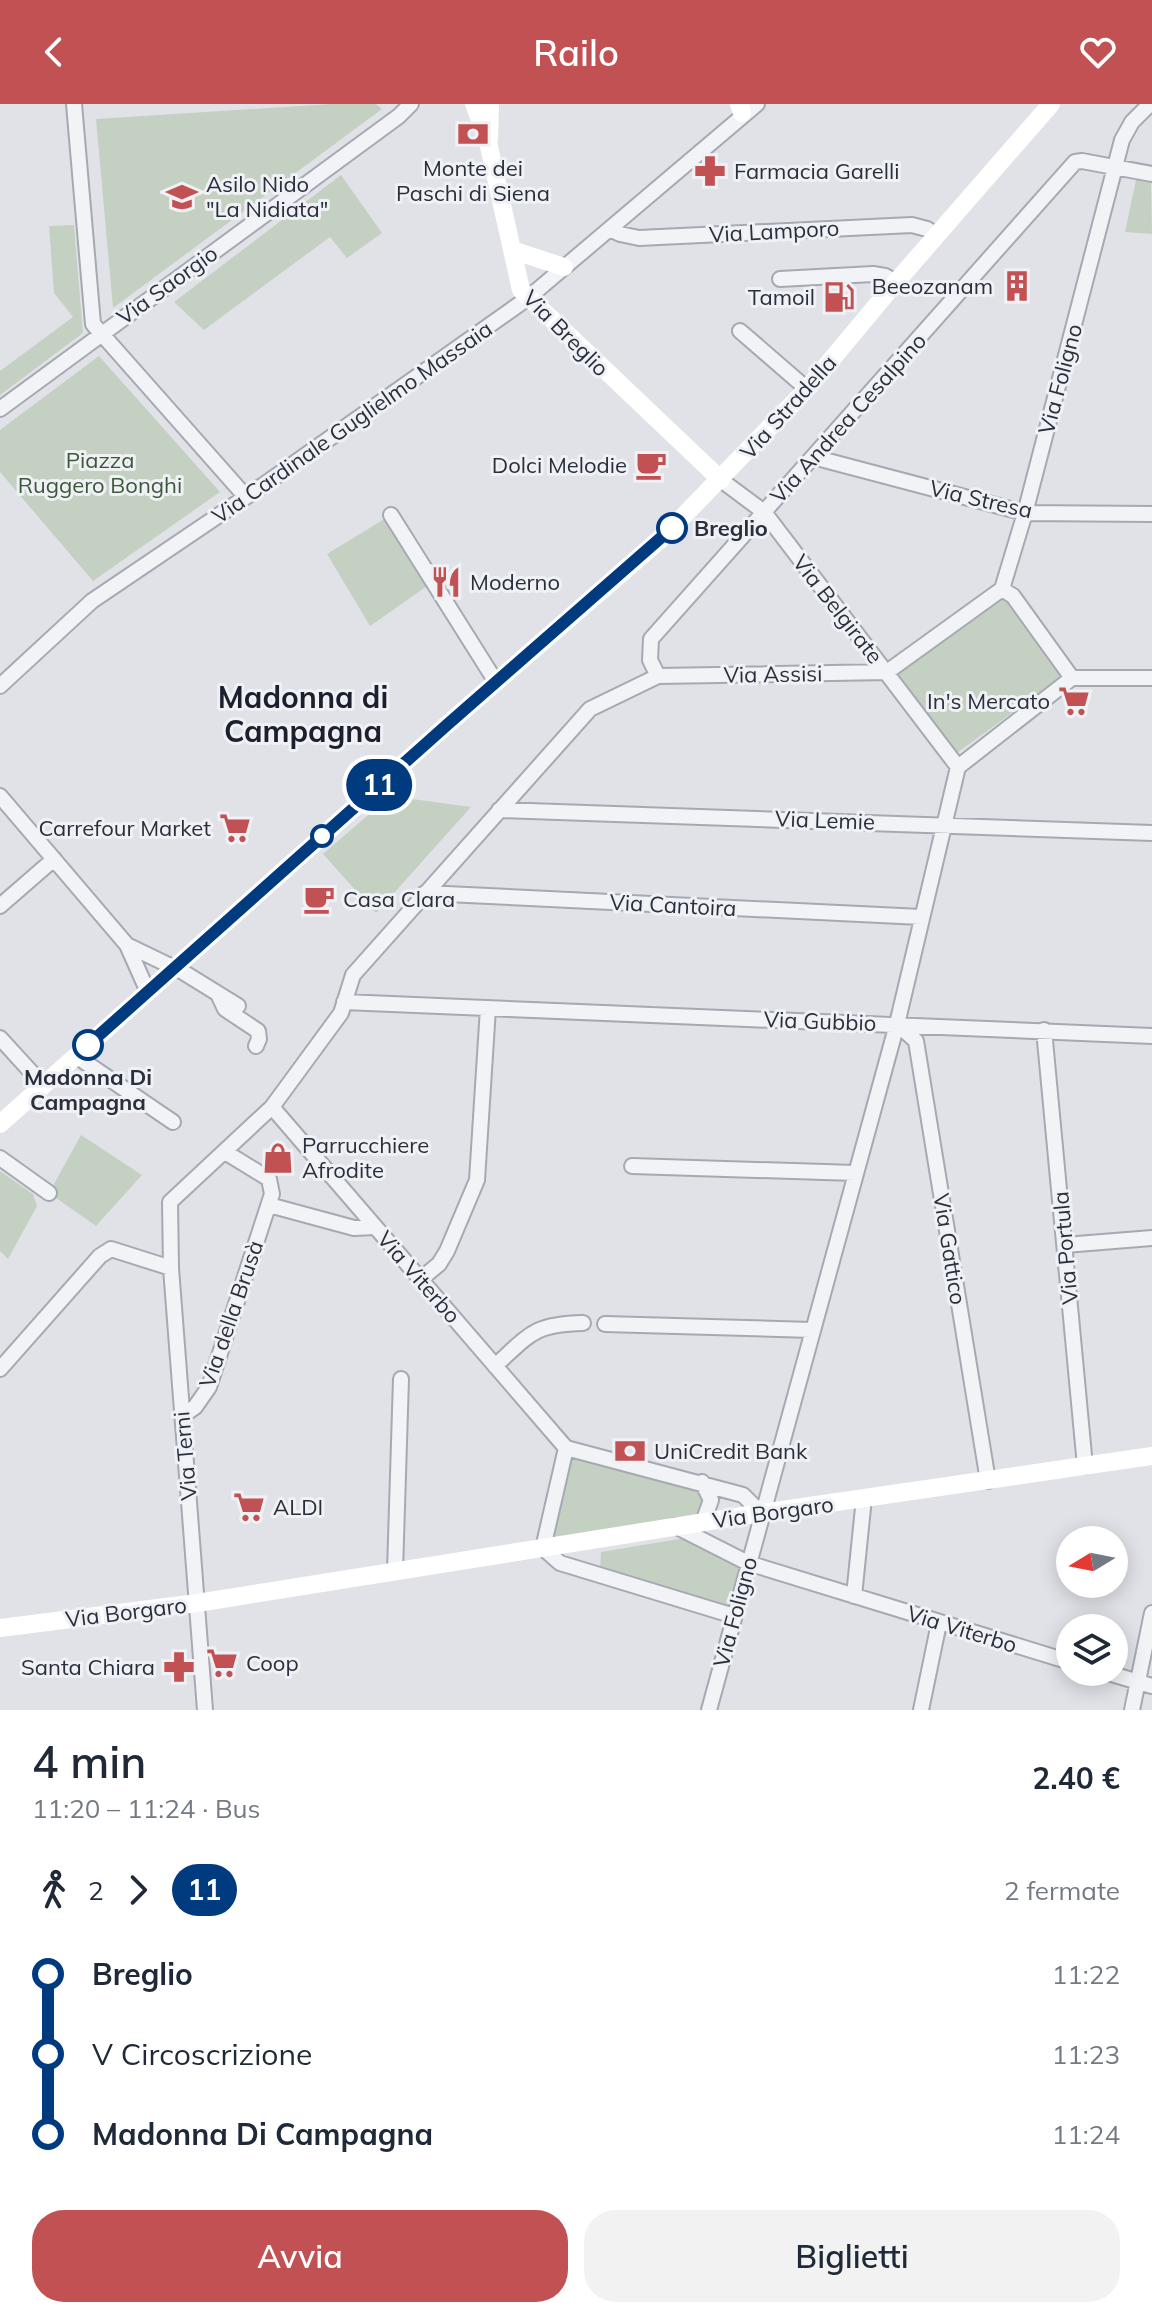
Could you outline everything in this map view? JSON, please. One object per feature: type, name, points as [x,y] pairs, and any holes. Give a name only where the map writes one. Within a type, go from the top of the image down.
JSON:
[{"type":"street","points":[[74,104],[93,324],[246,497]]},
{"type":"street","name":"Via Saorgio","points":[[0,409],[399,116],[411,104]]},
{"type":"street","name":"Via Breglio","points":[[474,104],[488,142],[521,290],[721,480]]},
{"type":"street","name":"Via Breglio","points":[[488,142],[490,104]]},
{"type":"street","name":"Via Stradella","points":[[0,1124],[661,539],[807,389],[1051,104]]},
{"type":"street","name":"Via Foligno","points":[[1002,589],[1025,513],[1122,140],[1132,122],[1150,104]]},
{"type":"street","name":"Via Cardinale Guglielmo Massaia","points":[[0,686],[92,601],[246,497],[528,298],[744,109]]},
{"type":"street","name":"Via Andrea Cesalpino","points":[[658,676],[650,660],[651,639],[1075,162],[1116,169]]},
{"type":"street","points":[[1116,169],[1152,174]]},
{"type":"street","name":"Via Lamporo","points":[[610,229],[639,238],[912,225],[921,226],[937,235]]},
{"type":"street","points":[[512,250],[564,267]]},
{"type":"street","points":[[780,279],[873,274],[896,282]]},
{"type":"street","points":[[740,331],[807,389]]},
{"type":"street","name":"Via Stresa","points":[[813,457],[1025,513],[1152,514]]},
{"type":"street","name":"Via Belgirate","points":[[721,480],[764,512],[958,767]]},
{"type":"street","points":[[391,515],[496,682]]},
{"type":"street","points":[[887,672],[1002,589],[1013,596],[1072,678]]},
{"type":"street","name":"Via Assisi","points":[[658,676],[887,672]]},
{"type":"street","points":[[375,1227],[354,1228],[269,1205],[272,1194],[269,1179],[225,1152],[272,1107],[341,1013],[353,975],[590,709],[658,676]]},
{"type":"street","points":[[958,767],[1072,678],[1152,678]]},
{"type":"street","name":"Via Foligno","points":[[709,1710],[897,1024],[958,767]]},
{"type":"street","points":[[0,796],[127,945],[148,992]]},
{"type":"street","name":"Via Lemie","points":[[499,810],[1152,833]]},
{"type":"street","points":[[0,906],[54,859]]},
{"type":"street","name":"Via Cantoira","points":[[425,893],[921,917]]},
{"type":"street","points":[[127,945],[175,968],[238,1006]]},
{"type":"street","points":[[218,993],[225,1009],[258,1031],[256,1046]]},
{"type":"street","name":"Via Gubbio","points":[[344,1002],[1152,1036]]},
{"type":"street","points":[[421,1279],[439,1264],[447,1251],[477,1180],[488,1008]]},
{"type":"street","name":"Via Gattico","points":[[897,1024],[916,1041],[988,1481]]},
{"type":"street","name":"Via Portula","points":[[1044,1030],[1085,1466]]},
{"type":"street","points":[[0,1038],[43,1085]]},
{"type":"street","points":[[76,1056],[173,1122]]},
{"type":"street","name":"Via Viterbo","points":[[272,1107],[566,1448]]},
{"type":"street","name":"Via Terni","points":[[205,1710],[171,1268],[170,1202],[225,1152]]},
{"type":"street","points":[[0,1158],[49,1193]]},
{"type":"street","points":[[632,1166],[855,1173]]},
{"type":"street","name":"Via della Brusà","points":[[182,1416],[195,1407],[209,1387],[269,1205]]},
{"type":"street","points":[[1065,1245],[1152,1238]]},
{"type":"street","points":[[0,1369],[100,1256],[111,1249],[171,1268]]},
{"type":"street","points":[[495,1366],[532,1331],[554,1323],[583,1323]]},
{"type":"street","points":[[605,1324],[812,1330]]},
{"type":"street","points":[[395,1571],[401,1379]]},
{"type":"street","points":[[734,1616],[560,1563],[543,1548],[566,1448],[743,1495],[761,1513]]},
{"type":"street","name":"Via Borgaro","points":[[0,1628],[197,1603],[675,1526],[1152,1456]]},
{"type":"street","points":[[702,1482],[711,1500],[703,1522]]},
{"type":"street","points":[[854,1596],[864,1498]]},
{"type":"street","name":"Via Viterbo","points":[[675,1526],[748,1563],[1056,1658]]},
{"type":"street","points":[[1132,1710],[1145,1684],[1152,1613]]},
{"type":"street","points":[[921,1710],[939,1623]]},
{"type":"green space","name":"Asilo Nido \"La Nidiata\"","points":[[331,104],[376,104],[382,109],[113,308],[96,119]]},
{"type":"green space","points":[[341,175],[382,233],[347,258],[330,237],[204,330],[174,302]]},
{"type":"green space","points":[[1136,180],[1151,182],[1152,234],[1125,232]]},
{"type":"green space","points":[[74,225],[83,333],[0,395],[0,371],[73,317],[54,293],[49,226]]},
{"type":"green space","name":"Piazza Ruggero Bonghi","points":[[99,356],[220,492],[93,581],[0,472],[0,430]]},
{"type":"green space","points":[[391,515],[433,582],[370,626],[327,554]]},
{"type":"green space","points":[[1004,589],[1064,675],[957,753],[898,674]]},
{"type":"green space","points":[[390,796],[471,807],[376,913],[323,854]]},
{"type":"green space","points":[[81,1135],[142,1175],[96,1226],[49,1193]]},
{"type":"green space","points":[[0,1171],[33,1194],[37,1206],[8,1259],[0,1251]]},
{"type":"green space","points":[[570,1453],[698,1485],[704,1499],[703,1507],[694,1519],[548,1544]]},
{"type":"green space","points":[[685,1538],[743,1566],[731,1611],[600,1571],[601,1552]]},
{"type":"bus line","name":"11","points":[[88,1045],[672,528]]},
{"type":"place","name":"Monte dei Paschi di Siena","points":[[473,134]]},
{"type":"place","name":"Farmacia Garelli","points":[[710,171]]},
{"type":"place","name":"Asilo Nido \"La Nidiata\"","points":[[182,197]]},
{"type":"place","name":"Beeozanam","points":[[1017,286]]},
{"type":"place","name":"Tamoil","points":[[839,297]]},
{"type":"place","name":"Dolci Melodie","points":[[651,465]]},
{"type":"place","name":"Breglio","points":[[672,528]]},
{"type":"place","name":"Moderno","points":[[446,582]]},
{"type":"place","name":"In's Mercato","points":[[1074,701]]},
{"type":"place","name":"Carrefour Market","points":[[235,828]]},
{"type":"place","name":"Casa Clara","points":[[319,899]]},
{"type":"place","name":"Madonna Di Campagna","points":[[88,1045]]},
{"type":"place","name":"Parrucchiere Afrodite","points":[[278,1158]]},
{"type":"place","name":"UniCredit Bank","points":[[630,1451]]},
{"type":"place","name":"ALDI","points":[[249,1507]]},
{"type":"place","name":"Coop","points":[[222,1663]]},
{"type":"place","name":"Santa Chiara","points":[[179,1667]]},
{"type":"district","name":"Madonna di Campagna","points":[[303,714]]}]
